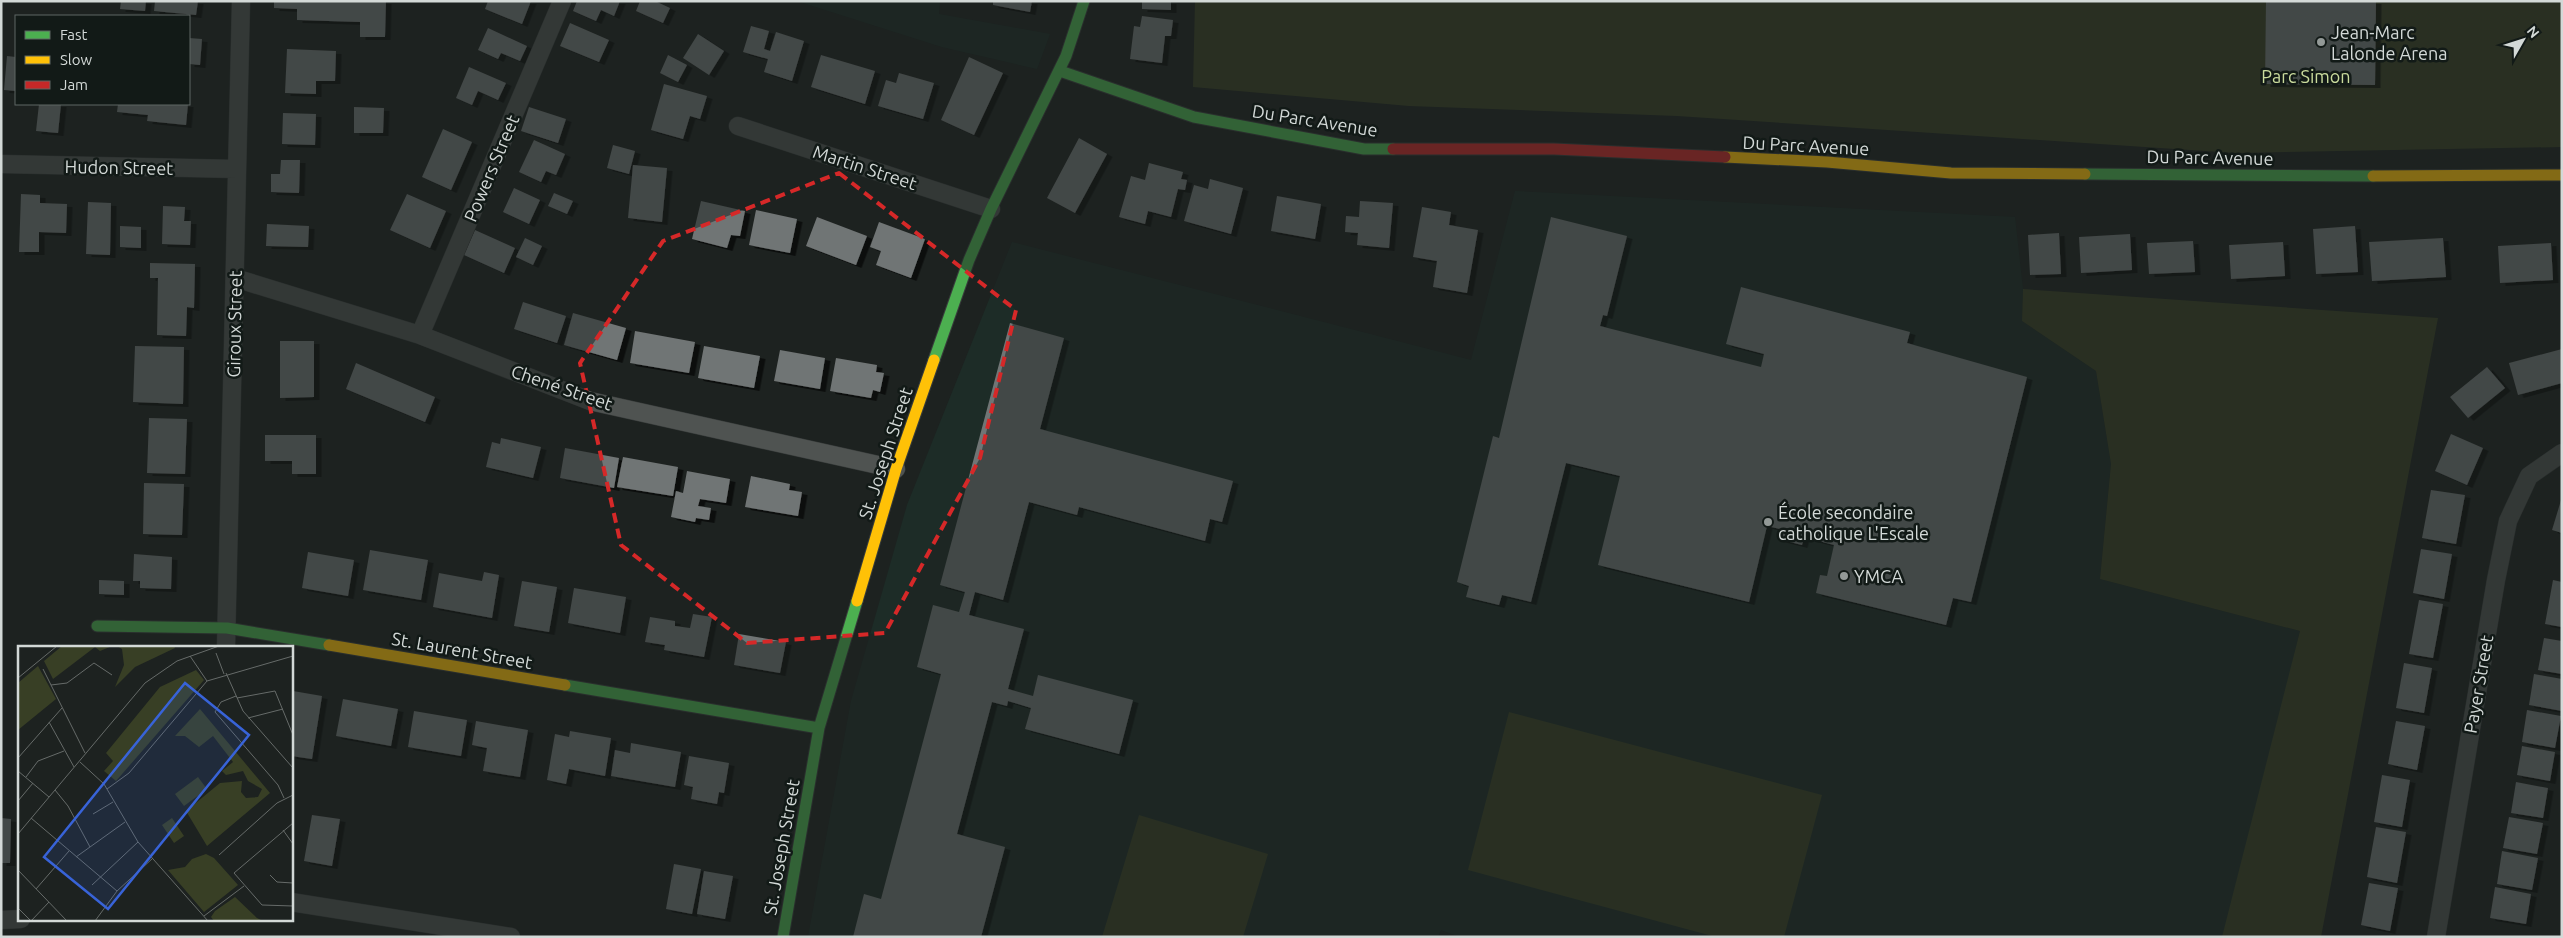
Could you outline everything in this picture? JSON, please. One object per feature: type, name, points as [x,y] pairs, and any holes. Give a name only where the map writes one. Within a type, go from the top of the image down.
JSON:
[{"type":"street","name":"Giroux Street","points":[[226,646],[241,1]]},
{"type":"street","name":"Powers Street","points":[[420,335],[562,1]]},
{"type":"street","name":"St. Joseph Street","points":[[783,937],[819,728],[896,470],[969,260],[991,209],[1060,71],[1084,1]]},
{"type":"street","name":"Du Parc Avenue","points":[[1060,71],[1194,117],[1364,149],[1564,150],[1827,162],[1951,173],[2358,176],[2562,175]]},
{"type":"street","name":"Martin Street","points":[[738,126],[991,209]]},
{"type":"street","name":"Hudon Street","points":[[1,164],[237,169]]},
{"type":"street","name":"Chené Street","points":[[235,278],[420,335],[590,401],[896,470]]},
{"type":"street","name":"Payer Street","points":[[2436,937],[2496,580],[2508,521],[2529,476],[2562,453]]},
{"type":"street","name":"St. Laurent Street","points":[[97,626],[227,628],[819,728]]},
{"type":"street","points":[[292,902],[511,937]]},
{"type":"street","points":[[1,920],[18,919]]},
{"type":"highlighted area","points":[[839,173],[1016,310],[980,458],[885,633],[747,643],[621,545],[580,363],[663,241]]},
{"type":"shaded area","points":[[797,1],[940,1],[939,14],[1050,34],[1037,69],[942,47]]},
{"type":"shaded area","name":"École secondaire catholique L'Escale","points":[[1515,191],[2015,217],[2023,289],[2022,321],[2096,371],[2111,464],[2100,579],[2300,631],[2226,937],[1460,937],[1441,930],[1438,937],[808,937],[851,701],[907,505],[1012,242],[1471,360]]},
{"type":"green space","name":"Parc Simon","points":[[1195,1],[2562,1],[2562,147],[2235,153],[1677,116],[1409,106],[1193,87]]},
{"type":"green space","points":[[2023,289],[2438,318],[2321,937],[2222,937],[2300,631],[2100,579],[2111,464],[2096,371],[2022,321]]},
{"type":"green space","points":[[1509,712],[1822,795],[1784,937],[1716,937],[1468,870]]},
{"type":"green space","points":[[1139,815],[1268,854],[1243,937],[1102,937]]},
{"type":"building","points":[[121,1],[146,1],[145,11],[120,9]]},
{"type":"building","points":[[155,1],[198,1],[196,15],[154,11]]},
{"type":"building","points":[[274,1],[386,1],[385,37],[360,37],[360,22],[297,20],[297,9],[274,8]]},
{"type":"building","points":[[488,1],[531,1],[522,24],[485,9]]},
{"type":"building","points":[[577,1],[620,1],[614,16],[601,10],[596,21],[573,11]]},
{"type":"building","points":[[640,1],[655,1],[670,8],[663,23],[636,11]]},
{"type":"building","points":[[993,1],[1032,1],[1030,12],[993,5]]},
{"type":"building","points":[[1142,1],[1171,1],[1171,10],[1142,9]]},
{"type":"building","name":"Jean-Marc Lalonde Arena","points":[[2266,1],[2376,1],[2375,85],[2265,84]]},
{"type":"building","points":[[1142,16],[1173,20],[1171,36],[1165,36],[1162,63],[1130,59],[1134,26],[1140,27]]},
{"type":"building","points":[[570,23],[609,40],[599,62],[560,46]]},
{"type":"building","points":[[751,26],[769,31],[764,49],[770,51],[776,32],[804,41],[792,81],[764,72],[768,59],[743,52]]},
{"type":"building","points":[[488,28],[527,46],[520,61],[501,53],[498,59],[478,50]]},
{"type":"building","points":[[698,34],[724,51],[709,75],[683,58]]},
{"type":"building","points":[[190,38],[202,39],[200,65],[190,64]]},
{"type":"building","points":[[287,49],[336,51],[335,81],[316,81],[316,94],[285,93]]},
{"type":"building","points":[[668,55],[687,65],[678,82],[660,73]]},
{"type":"building","points":[[821,55],[875,71],[865,104],[811,87]]},
{"type":"building","points":[[7,56],[15,57],[15,91],[4,90]]},
{"type":"building","points":[[969,57],[1003,73],[974,135],[941,120]]},
{"type":"building","points":[[469,67],[506,83],[498,100],[478,91],[472,105],[456,98]]},
{"type":"building","points":[[899,73],[934,83],[923,119],[878,106],[886,80],[896,83]]},
{"type":"building","points":[[664,84],[707,96],[700,119],[690,116],[683,139],[651,130]]},
{"type":"building","points":[[39,105],[61,105],[58,133],[36,131]]},
{"type":"building","points":[[118,105],[188,105],[186,125],[147,121],[148,115],[117,112]]},
{"type":"building","points":[[354,107],[384,108],[383,133],[354,133]]},
{"type":"building","points":[[529,107],[566,119],[558,143],[521,131]]},
{"type":"building","points":[[283,113],[316,114],[315,145],[282,144]]},
{"type":"building","points":[[443,129],[472,142],[451,190],[422,177]]},
{"type":"building","points":[[1079,138],[1107,154],[1075,213],[1047,198]]},
{"type":"building","points":[[534,140],[565,154],[556,175],[546,171],[541,182],[519,172]]},
{"type":"building","points":[[613,145],[635,151],[629,174],[607,168]]},
{"type":"building","points":[[281,160],[300,160],[299,193],[271,192],[271,174],[280,174]]},
{"type":"building","points":[[1149,163],[1183,172],[1181,179],[1187,180],[1185,190],[1178,189],[1171,217],[1148,211],[1145,224],[1119,217],[1131,176],[1145,180]]},
{"type":"building","points":[[633,165],[667,168],[662,222],[628,218]]},
{"type":"building","points":[[1210,179],[1243,188],[1231,234],[1184,221],[1194,185],[1208,189]]},
{"type":"building","points":[[514,188],[540,200],[529,224],[503,212]]},
{"type":"building","points":[[554,193],[573,201],[567,214],[548,206]]},
{"type":"building","points":[[21,194],[40,195],[40,203],[67,204],[66,233],[39,232],[39,252],[19,252]]},
{"type":"building","points":[[407,194],[446,211],[430,248],[390,230]]},
{"type":"building","points":[[1277,196],[1321,204],[1315,239],[1271,231]]},
{"type":"building","points":[[701,201],[745,211],[740,236],[731,235],[727,248],[692,239]]},
{"type":"building","points":[[1360,201],[1393,203],[1389,248],[1357,245],[1358,233],[1345,232],[1346,216],[1359,217]]},
{"type":"building","points":[[88,202],[111,203],[110,255],[86,254]]},
{"type":"building","points":[[163,206],[185,207],[184,221],[191,221],[190,245],[162,244]]},
{"type":"building","points":[[1422,207],[1451,212],[1449,225],[1478,230],[1467,293],[1433,287],[1437,261],[1413,257]]},
{"type":"building","points":[[756,210],[797,219],[790,253],[749,245]]},
{"type":"building","points":[[817,217],[867,236],[856,265],[806,246]]},
{"type":"building","points":[[1551,217],[1627,236],[1607,316],[1603,315],[1600,326],[1761,367],[1764,354],[1726,344],[1741,287],[1910,332],[1907,343],[2027,377],[1971,602],[1953,598],[1946,625],[1816,593],[1820,575],[1827,576],[1834,545],[1804,537],[1802,545],[1778,539],[1780,529],[1767,526],[1749,602],[1598,565],[1620,476],[1566,463],[1531,602],[1502,595],[1499,605],[1466,597],[1469,586],[1457,582],[1493,436],[1499,438]]},
{"type":"building","points":[[879,222],[925,239],[911,278],[876,265],[881,251],[870,247]]},
{"type":"building","points":[[267,224],[309,226],[308,247],[266,246]]},
{"type":"building","points":[[120,226],[141,227],[141,248],[120,247]]},
{"type":"building","points":[[2355,226],[2358,272],[2316,274],[2313,229]]},
{"type":"building","points":[[475,230],[515,248],[504,273],[464,255]]},
{"type":"building","points":[[2059,233],[2061,274],[2030,275],[2028,235]]},
{"type":"building","points":[[2130,234],[2132,270],[2081,273],[2079,237]]},
{"type":"building","points":[[525,238],[542,246],[533,265],[516,257]]},
{"type":"building","points":[[2443,238],[2446,277],[2372,281],[2369,242]]},
{"type":"building","points":[[2193,241],[2195,272],[2149,274],[2147,243]]},
{"type":"building","points":[[2283,242],[2285,276],[2231,279],[2229,245]]},
{"type":"building","points":[[2551,243],[2553,280],[2500,283],[2498,246]]},
{"type":"building","points":[[150,263],[195,264],[194,308],[187,307],[186,336],[157,335],[158,278],[150,278]]},
{"type":"building","points":[[523,302],[566,316],[557,343],[514,329]]},
{"type":"building","points":[[573,313],[626,328],[617,360],[564,345]]},
{"type":"building","points":[[1010,323],[1064,338],[1040,429],[1233,481],[1222,522],[1210,519],[1205,541],[1079,507],[1077,515],[1029,502],[1003,600],[975,592],[969,615],[1024,629],[1008,689],[1033,696],[1038,675],[1133,700],[1119,754],[1025,729],[1031,708],[1008,701],[1007,706],[992,702],[957,834],[1005,847],[981,937],[853,937],[864,894],[881,899],[941,674],[917,667],[933,605],[959,612],[965,592],[940,585]]},
{"type":"building","points":[[635,331],[695,342],[689,373],[630,363]]},
{"type":"building","points":[[280,341],[314,341],[314,397],[280,398]]},
{"type":"building","points":[[135,346],[184,347],[183,404],[133,402]]},
{"type":"building","points":[[704,346],[760,356],[754,388],[698,378]]},
{"type":"building","points":[[2562,349],[2562,383],[2518,395],[2509,363]]},
{"type":"building","points":[[780,350],[825,358],[820,389],[774,381]]},
{"type":"building","points":[[836,358],[877,365],[876,372],[884,373],[880,392],[873,390],[871,398],[830,391]]},
{"type":"building","points":[[356,363],[435,397],[425,422],[346,389]]},
{"type":"building","points":[[2487,367],[2505,388],[2468,418],[2450,397]]},
{"type":"building","points":[[149,418],[187,419],[185,474],[147,473]]},
{"type":"building","points":[[2451,434],[2483,448],[2467,485],[2435,471]]},
{"type":"building","points":[[265,435],[316,435],[316,474],[292,474],[292,461],[265,461]]},
{"type":"building","points":[[501,438],[541,447],[533,478],[486,467],[492,442],[500,444]]},
{"type":"building","points":[[565,448],[619,458],[614,488],[560,478]]},
{"type":"building","points":[[623,457],[678,467],[673,496],[617,487]]},
{"type":"building","points":[[687,471],[730,479],[726,503],[700,499],[698,506],[711,508],[709,520],[696,518],[695,522],[671,517],[676,491],[683,493]]},
{"type":"building","points":[[751,476],[790,484],[789,490],[802,492],[798,516],[745,507]]},
{"type":"building","points":[[144,483],[184,484],[182,535],[143,534]]},
{"type":"building","points":[[2431,490],[2465,495],[2456,544],[2422,538]]},
{"type":"building","points":[[2562,497],[2562,533],[2552,530]]},
{"type":"building","points":[[2421,549],[2452,554],[2444,599],[2413,593]]},
{"type":"building","points":[[370,550],[428,560],[421,600],[363,590]]},
{"type":"building","points":[[308,552],[354,560],[348,596],[302,588]]},
{"type":"building","points":[[134,554],[172,557],[171,589],[140,588],[140,581],[133,581]]},
{"type":"building","points":[[484,572],[499,575],[492,618],[433,607],[439,573],[482,581]]},
{"type":"building","points":[[99,580],[124,581],[124,595],[99,594]]},
{"type":"building","points":[[2553,580],[2562,582],[2562,627],[2545,624]]},
{"type":"building","points":[[522,581],[557,587],[549,632],[514,626]]},
{"type":"building","points":[[574,588],[626,597],[620,633],[568,623]]},
{"type":"building","points":[[2419,600],[2443,604],[2433,658],[2409,654]]},
{"type":"building","points":[[693,614],[712,617],[704,657],[664,650],[665,645],[645,642],[650,617],[675,621],[675,626],[690,628]]},
{"type":"building","points":[[739,634],[786,642],[780,673],[734,665]]},
{"type":"building","points":[[2544,638],[2562,641],[2562,674],[2538,670]]},
{"type":"building","points":[[2404,663],[2432,668],[2424,713],[2396,708]]},
{"type":"building","points":[[2534,674],[2562,679],[2562,711],[2529,705]]},
{"type":"building","points":[[293,691],[322,696],[312,759],[292,756]]},
{"type":"building","points":[[343,699],[398,709],[391,746],[336,736]]},
{"type":"building","points":[[2527,710],[2561,716],[2555,748],[2522,742]]},
{"type":"building","points":[[414,711],[467,720],[461,756],[408,747]]},
{"type":"building","points":[[476,721],[528,730],[520,777],[483,771],[487,748],[472,745]]},
{"type":"building","points":[[2396,721],[2425,726],[2417,770],[2388,764]]},
{"type":"building","points":[[570,731],[611,738],[605,776],[569,769],[566,784],[547,780],[555,734],[569,737]]},
{"type":"building","points":[[631,743],[681,752],[675,787],[611,776],[615,750],[630,753]]},
{"type":"building","points":[[2522,746],[2555,752],[2550,781],[2517,775]]},
{"type":"building","points":[[689,756],[729,763],[724,793],[719,792],[717,804],[691,799],[693,787],[684,785]]},
{"type":"building","points":[[2382,775],[2410,780],[2402,827],[2374,822]]},
{"type":"building","points":[[2516,782],[2548,788],[2543,818],[2511,813]]},
{"type":"building","points":[[312,815],[340,819],[332,866],[304,861]]},
{"type":"building","points":[[2509,817],[2543,823],[2537,854],[2503,848]]},
{"type":"building","points":[[1,818],[11,819],[10,863],[1,863]]},
{"type":"building","points":[[2376,827],[2406,832],[2397,883],[2367,877]]},
{"type":"building","points":[[2502,851],[2538,858],[2532,890],[2497,884]]},
{"type":"building","points":[[674,864],[701,869],[692,914],[666,909]]},
{"type":"building","points":[[704,871],[733,876],[725,919],[697,914]]},
{"type":"building","points":[[2369,883],[2398,888],[2390,931],[2361,925]]},
{"type":"building","points":[[2495,887],[2531,894],[2526,924],[2490,918]]},
{"type":"traffic: fast","points":[[934,360],[969,260],[991,209],[1066,56],[1084,1]]},
{"type":"traffic: fast","points":[[1060,71],[1194,117],[1364,149],[1393,149]]},
{"type":"traffic: fast","points":[[2085,174],[2373,176]]},
{"type":"traffic: fast","points":[[783,937],[819,728],[857,601]]},
{"type":"traffic: fast","points":[[97,626],[227,628],[329,645]]},
{"type":"traffic: fast","points":[[565,685],[819,728]]},
{"type":"traffic: slow","points":[[1725,157],[1827,162],[1951,173],[2085,174]]},
{"type":"traffic: slow","points":[[2373,176],[2562,175]]},
{"type":"traffic: slow","points":[[857,601],[896,469],[934,360]]},
{"type":"traffic: slow","points":[[329,645],[565,685]]},
{"type":"traffic: jam","points":[[1393,149],[1554,149],[1725,157]]},
{"type":"place","name":"Jean-Marc Lalonde Arena","points":[[2321,42]]},
{"type":"place","name":"École secondaire catholique L'Escale","points":[[1768,522]]},
{"type":"place","name":"YMCA","points":[[1844,576]]}]
